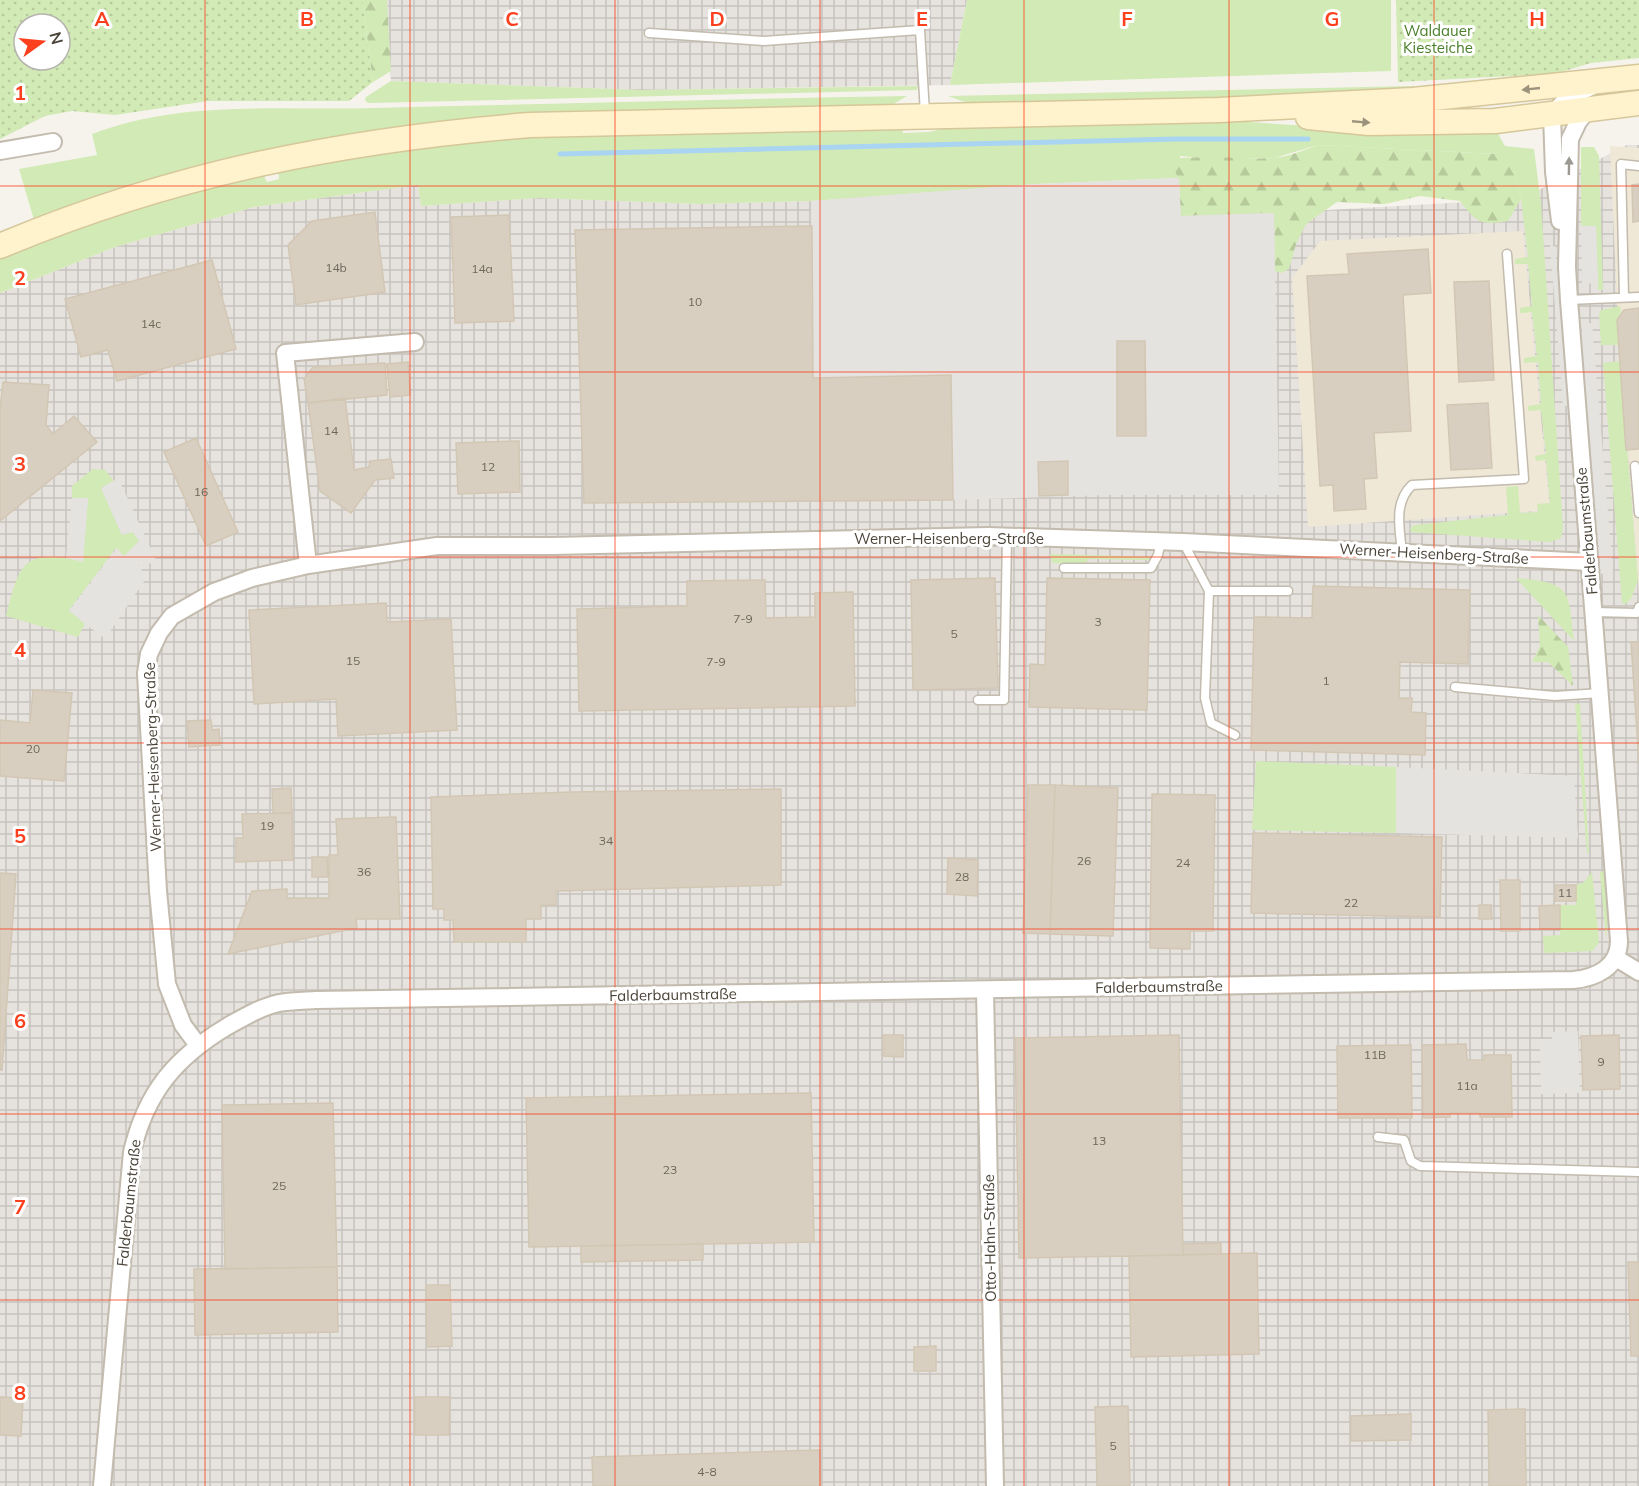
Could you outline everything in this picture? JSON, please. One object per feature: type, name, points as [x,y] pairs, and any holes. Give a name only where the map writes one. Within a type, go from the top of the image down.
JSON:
[{"type":"main road","points":[[0,246],[117,202],[187,181],[323,149],[409,137],[530,125],[1219,110],[1413,100],[1639,77]]},
{"type":"main road","points":[[1219,110],[1369,123],[1428,124],[1496,121],[1639,103]]},
{"type":"street","points":[[1567,267],[1554,172],[1552,115],[1567,98],[1610,80]]},
{"type":"street","name":"Falderbaumstraße","points":[[102,1486],[132,1152],[138,1124],[160,1082],[197,1044],[248,1014],[278,1003],[315,1000],[1573,980],[1599,973],[1616,958],[1619,941],[1567,267],[1570,139],[1578,122],[1588,109]]},
{"type":"street","points":[[0,151],[53,142]]},
{"type":"street","points":[[308,565],[285,354],[415,342]]},
{"type":"street","name":"Werner-Heisenberg-Straße","points":[[197,1044],[183,1025],[168,984],[158,891],[146,673],[149,654],[159,633],[172,616],[213,592],[252,578],[308,565],[437,546],[1007,537],[1161,541],[1590,562]]},
{"type":"street","points":[[1616,958],[1639,972]]},
{"type":"street","name":"Otto-Hahn-Straße","points":[[985,990],[994,1486]]},
{"type":"lane","points":[[649,33],[764,41],[920,30],[926,117]]},
{"type":"lane","points":[[1624,297],[1621,164],[1639,166]]},
{"type":"lane","points":[[1402,553],[1399,506],[1402,494],[1412,485],[1524,479],[1508,254]]},
{"type":"lane","points":[[1569,300],[1639,297]]},
{"type":"lane","points":[[1635,466],[1639,513]]},
{"type":"lane","points":[[978,700],[1004,700],[1007,537]]},
{"type":"lane","points":[[1064,568],[1151,567],[1158,555],[1161,541]]},
{"type":"lane","points":[[1183,542],[1209,591],[1205,698],[1211,723],[1235,735]]},
{"type":"lane","points":[[1209,591],[1288,591]]},
{"type":"lane","points":[[1594,612],[1638,614],[1639,607]]},
{"type":"lane","points":[[1455,687],[1555,696],[1600,693]]},
{"type":"lane","points":[[1378,1137],[1404,1140],[1410,1161],[1420,1166],[1639,1172]]},
{"type":"shaded area","points":[[387,0],[967,0],[950,85],[641,90],[391,81]]},
{"type":"shaded area","points":[[1627,145],[1639,145],[1639,1486],[0,1486],[0,293],[115,247],[254,207],[418,185],[421,206],[539,198],[700,204],[811,201],[1037,184],[1274,213],[1521,199]]},
{"type":"shaded area","points":[[1610,146],[1639,148],[1639,597],[1617,302]]},
{"type":"shaded area","points":[[1179,178],[1181,216],[1274,213],[1279,495],[1106,495],[953,500],[951,375],[813,378],[811,201],[1037,184]]},
{"type":"shaded area","points":[[1581,226],[1596,226],[1598,283],[1582,284]]},
{"type":"shaded area","points":[[1523,231],[1550,510],[1308,527],[1292,278],[1320,241]]},
{"type":"shaded area","points":[[1550,245],[1555,246],[1568,406],[1563,406]]},
{"type":"shaded area","points":[[1592,323],[1613,573],[1601,574],[1582,346],[1582,324]]},
{"type":"shaded area","points":[[118,478],[158,564],[153,567],[146,559],[138,565],[147,577],[105,639],[69,611],[117,548],[124,556],[139,541],[133,532],[122,535],[101,488]]},
{"type":"shaded area","points":[[72,498],[88,498],[83,562],[66,558]]},
{"type":"shaded area","points":[[1396,767],[1574,776],[1578,838],[1396,833]]},
{"type":"shaded area","points":[[1578,1031],[1580,1093],[1541,1094],[1540,1039],[1552,1039],[1552,1032]]},
{"type":"green space","points":[[0,0],[362,0],[373,82],[349,101],[208,101],[115,115],[72,111],[45,116],[0,139]]},
{"type":"green space","points":[[362,0],[387,0],[391,71],[373,82]]},
{"type":"green space","points":[[967,0],[1391,0],[1391,71],[950,85]]},
{"type":"green space","name":"Waldauer Kiesteiche","points":[[1396,0],[1639,0],[1639,58],[1591,63],[1534,80],[1533,75],[1398,82]]},
{"type":"green space","points":[[391,81],[641,90],[918,86],[917,90],[368,103],[365,100],[366,97]]},
{"type":"green space","points":[[1414,86],[1414,92],[1363,96],[973,105],[948,96]]},
{"type":"green space","points":[[907,96],[890,106],[530,116],[112,193],[34,220],[19,169],[97,155],[92,134],[126,123],[196,111]]},
{"type":"green space","points":[[1218,120],[1367,130],[1497,132],[1505,146],[1534,149],[1541,204],[1563,528],[1561,538],[1550,542],[1411,532],[1410,528],[1415,525],[1508,515],[1506,487],[1518,486],[1520,513],[1538,512],[1537,504],[1550,503],[1546,460],[1536,461],[1535,456],[1546,454],[1541,410],[1528,411],[1528,406],[1541,404],[1538,362],[1524,363],[1524,358],[1537,356],[1532,312],[1520,313],[1520,308],[1532,306],[1528,264],[1515,264],[1515,259],[1528,257],[1521,199],[1514,171],[1497,154],[1318,145],[1274,158],[1217,159],[1180,156],[1179,178],[1037,184],[811,201],[700,204],[539,198],[421,206],[418,185],[254,207],[115,247],[0,293],[0,258],[120,212],[263,174],[267,182],[279,179],[278,169],[367,152],[533,136],[902,127],[903,133],[928,132],[947,128]]},
{"type":"green space","points":[[1318,145],[1506,156],[1514,171],[1521,199],[1508,221],[1491,223],[1475,218],[1460,201],[1420,196],[1385,204],[1337,202],[1306,224],[1296,244],[1289,269],[1281,273],[1275,271],[1274,213],[1180,216],[1179,178],[1172,168],[1174,160],[1191,157],[1273,158],[1290,155]]},
{"type":"green space","points":[[1581,147],[1594,147],[1599,156],[1603,290],[1598,290],[1596,226],[1581,226]]},
{"type":"green space","points":[[1620,306],[1621,312],[1617,320],[1618,345],[1601,345],[1599,315],[1601,310]]},
{"type":"green space","points":[[1620,361],[1638,580],[1631,599],[1625,604],[1622,603],[1603,363]]},
{"type":"green space","points":[[93,469],[105,470],[114,481],[101,488],[122,535],[133,532],[139,541],[124,557],[116,548],[69,610],[85,624],[78,637],[6,616],[15,583],[26,564],[35,559],[47,557],[83,561],[88,499],[72,498],[72,486]]},
{"type":"green space","points":[[1050,554],[1150,557],[1149,560],[1089,559],[1084,564],[1052,563]]},
{"type":"green space","points":[[1516,578],[1548,583],[1564,592],[1568,600],[1574,641]]},
{"type":"green space","points":[[1538,615],[1568,647],[1573,686],[1548,662],[1532,662],[1540,646]]},
{"type":"green space","points":[[1575,703],[1580,704],[1589,854],[1587,853]]},
{"type":"green space","points":[[1256,761],[1396,767],[1396,833],[1252,830]]},
{"type":"green space","points":[[1604,871],[1608,921],[1606,939],[1600,872]]},
{"type":"green space","points":[[1592,872],[1599,942],[1593,951],[1544,953],[1543,936],[1560,935],[1560,905],[1576,905],[1576,885],[1584,882]]},
{"type":"building","points":[[1639,184],[1639,221],[1633,222],[1632,185]]},
{"type":"building","points":[[375,212],[385,292],[296,305],[288,245],[312,221]]},
{"type":"building","points":[[509,215],[514,321],[455,323],[451,217]]},
{"type":"building","points":[[812,226],[813,378],[951,375],[953,500],[584,503],[575,230]]},
{"type":"building","points":[[1428,249],[1431,293],[1403,295],[1411,431],[1374,433],[1377,478],[1364,479],[1366,509],[1334,511],[1333,485],[1320,486],[1307,276],[1349,274],[1347,254]]},
{"type":"building","points":[[212,260],[236,349],[117,381],[108,350],[81,357],[65,299]]},
{"type":"building","points":[[1489,281],[1494,380],[1459,382],[1454,282]]},
{"type":"building","points":[[1639,308],[1639,449],[1626,450],[1617,320],[1624,310]]},
{"type":"building","points":[[1117,341],[1145,341],[1146,436],[1117,436]]},
{"type":"building","points":[[408,362],[410,395],[390,397],[387,364]]},
{"type":"building","points":[[385,363],[387,395],[308,403],[304,379],[313,367]]},
{"type":"building","points":[[3,382],[49,385],[46,425],[53,434],[74,416],[97,442],[0,521],[0,409]]},
{"type":"building","points":[[345,398],[354,470],[369,467],[370,461],[391,459],[394,478],[375,480],[351,513],[320,491],[308,403]]},
{"type":"building","points":[[1488,403],[1492,468],[1451,470],[1447,405]]},
{"type":"building","points":[[196,438],[238,532],[206,546],[164,452]]},
{"type":"building","points":[[519,441],[520,492],[458,494],[456,443]]},
{"type":"building","points":[[1068,461],[1068,495],[1039,496],[1038,462]]},
{"type":"building","points":[[995,578],[998,688],[913,690],[911,580]]},
{"type":"building","points":[[1047,578],[1150,580],[1147,710],[1029,707],[1030,664],[1045,665]]},
{"type":"building","points":[[765,580],[766,618],[815,617],[815,593],[853,592],[855,706],[579,711],[577,609],[687,606],[687,581]]},
{"type":"building","points":[[1313,586],[1470,590],[1468,664],[1400,662],[1399,698],[1412,698],[1411,712],[1426,713],[1425,755],[1251,750],[1254,617],[1312,618]]},
{"type":"building","points":[[386,603],[387,622],[451,619],[457,730],[338,736],[336,699],[254,704],[249,610]]},
{"type":"building","points":[[1631,642],[1639,642],[1639,762]]},
{"type":"building","points":[[33,690],[72,693],[64,781],[0,776],[0,720],[30,723]]},
{"type":"building","points":[[211,720],[212,730],[219,729],[220,745],[189,747],[187,721]]},
{"type":"building","points":[[1028,785],[1055,785],[1050,934],[1023,933]]},
{"type":"building","points":[[1055,785],[1118,788],[1113,936],[1050,934]]},
{"type":"building","points":[[291,788],[292,813],[273,813],[272,789]]},
{"type":"building","points":[[781,789],[781,885],[556,891],[556,905],[541,905],[541,919],[526,919],[526,942],[454,942],[453,920],[444,920],[444,909],[433,909],[431,797]]},
{"type":"building","points":[[1152,794],[1215,795],[1213,931],[1190,931],[1190,949],[1150,948]]},
{"type":"building","points":[[292,813],[293,860],[236,862],[236,838],[243,838],[242,814]]},
{"type":"building","points":[[396,817],[400,919],[356,919],[357,928],[228,954],[252,891],[287,889],[287,898],[329,898],[329,855],[338,855],[336,819]]},
{"type":"building","points":[[1253,833],[1442,837],[1440,917],[1251,913]]},
{"type":"building","points":[[312,857],[327,857],[328,877],[312,877]]},
{"type":"building","points":[[948,858],[978,860],[977,896],[947,894]]},
{"type":"building","points":[[0,873],[16,874],[2,1070],[0,1070]]},
{"type":"building","points":[[1500,880],[1520,880],[1520,931],[1501,931]]},
{"type":"building","points":[[1555,885],[1576,885],[1576,901],[1555,901]]},
{"type":"building","points":[[1479,905],[1491,905],[1492,919],[1479,919]]},
{"type":"building","points":[[1560,905],[1560,929],[1540,929],[1539,906]]},
{"type":"building","points":[[883,1035],[903,1035],[903,1057],[883,1056]]},
{"type":"building","points":[[1179,1035],[1183,1255],[1019,1258],[1015,1038]]},
{"type":"building","points":[[1619,1035],[1620,1089],[1583,1090],[1581,1036]]},
{"type":"building","points":[[1466,1044],[1467,1060],[1484,1060],[1484,1055],[1511,1055],[1512,1117],[1480,1117],[1480,1113],[1450,1113],[1450,1117],[1423,1118],[1422,1045]]},
{"type":"building","points":[[1411,1045],[1412,1118],[1338,1118],[1337,1046]]},
{"type":"building","points":[[811,1093],[814,1242],[529,1247],[526,1098]]},
{"type":"building","points":[[333,1103],[337,1267],[225,1269],[222,1105]]},
{"type":"building","points":[[1221,1243],[1221,1254],[1183,1255],[1183,1244]]},
{"type":"building","points":[[703,1244],[703,1260],[581,1262],[581,1246]]},
{"type":"building","points":[[1257,1253],[1259,1354],[1131,1357],[1129,1256]]},
{"type":"building","points":[[1628,1262],[1639,1262],[1639,1356],[1631,1356]]},
{"type":"building","points":[[337,1267],[338,1332],[195,1335],[194,1269]]},
{"type":"building","points":[[426,1285],[450,1285],[452,1346],[427,1347]]},
{"type":"building","points":[[936,1346],[936,1371],[914,1371],[914,1347]]},
{"type":"building","points":[[0,1397],[23,1398],[21,1436],[0,1435]]},
{"type":"building","points":[[415,1397],[450,1397],[449,1435],[415,1435]]},
{"type":"building","points":[[1128,1406],[1130,1486],[1097,1486],[1095,1407]]},
{"type":"building","points":[[1525,1409],[1526,1486],[1489,1486],[1488,1410]]},
{"type":"building","points":[[1411,1414],[1411,1440],[1351,1441],[1351,1416]]},
{"type":"building","points":[[820,1450],[821,1486],[593,1486],[592,1457]]},
{"type":"waterway","points":[[560,154],[1176,139],[1308,139]]}]
